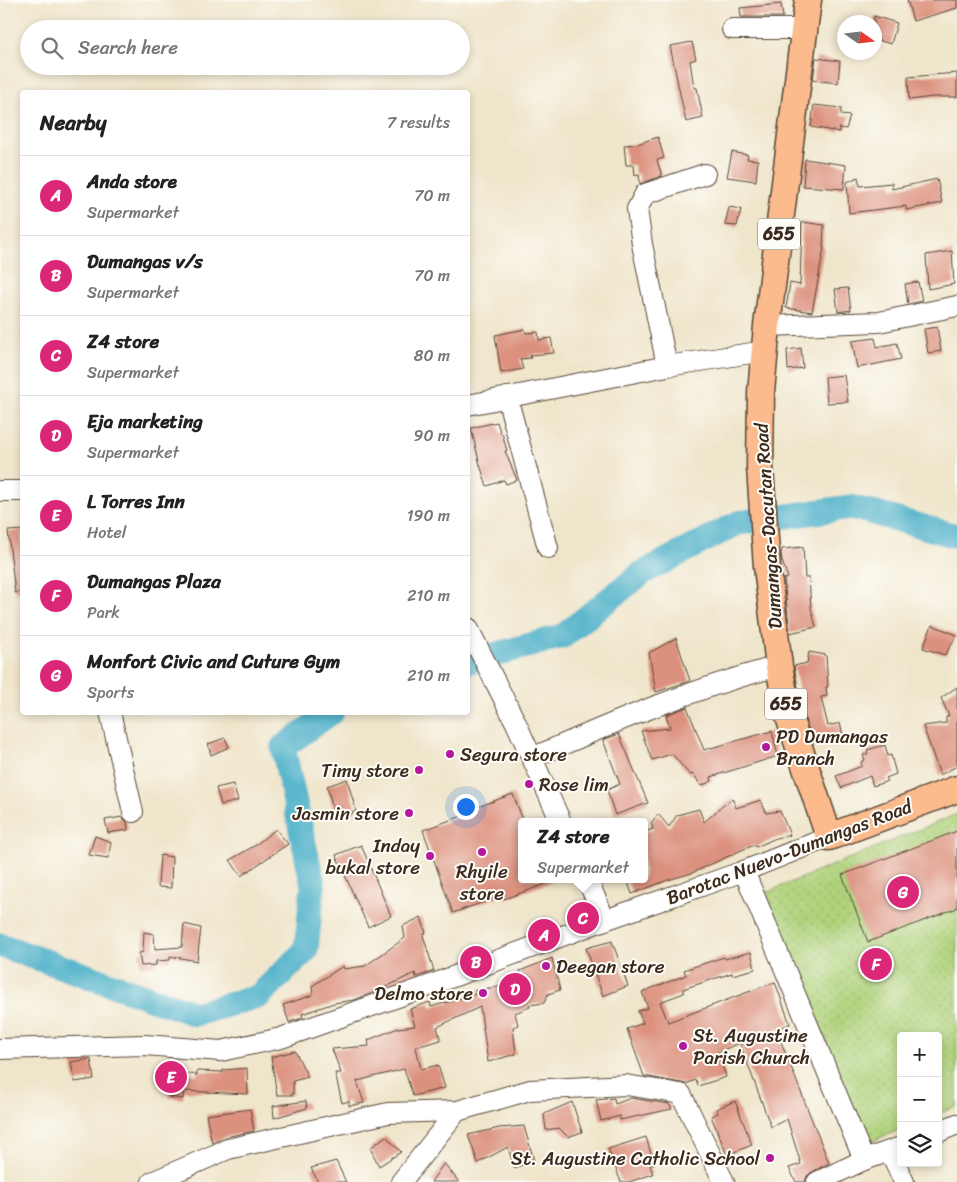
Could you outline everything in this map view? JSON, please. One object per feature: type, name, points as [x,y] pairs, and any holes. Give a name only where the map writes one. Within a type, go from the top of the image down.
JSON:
[{"type":"main road","name":"Dumangas-Dacutan Road","points":[[808,0],[766,338],[760,418],[760,468],[767,566],[778,666],[788,714],[829,837]]},
{"type":"main road","name":"Barotac Nuevo-Dumangas Road","points":[[829,837],[957,789]]},
{"type":"street","points":[[732,29],[804,30]]},
{"type":"street","points":[[667,366],[642,244],[637,208],[645,194],[705,174]]},
{"type":"street","points":[[470,405],[667,366],[766,338],[879,322],[957,306]]},
{"type":"street","points":[[507,397],[548,548]]},
{"type":"street","points":[[0,491],[20,491]]},
{"type":"street","points":[[470,632],[516,723],[559,818]]},
{"type":"street","points":[[532,758],[638,713],[738,676],[778,666]]},
{"type":"street","points":[[111,715],[133,812]]},
{"type":"street","name":"Barotac Nuevo-Dumangas Road","points":[[0,1049],[145,1044],[221,1051],[282,1038],[744,871],[829,837]]},
{"type":"street","points":[[744,871],[864,1160]]},
{"type":"street","points":[[589,883],[605,920]]},
{"type":"street","points":[[152,1182],[228,1150],[388,1113],[456,1111],[530,1090],[626,1085],[680,1094],[724,1182]]},
{"type":"street","points":[[401,1182],[456,1111]]},
{"type":"street","points":[[942,1130],[957,1124]]},
{"type":"street","points":[[817,1182],[864,1160],[896,1149],[904,1182]]},
{"type":"green space","points":[[957,814],[957,1106],[942,1112],[942,1032],[897,1032],[897,1131],[868,1143],[765,893]]},
{"type":"building","points":[[907,0],[957,0],[957,8],[913,21]]},
{"type":"building","points":[[781,4],[783,17],[741,17],[740,8]]},
{"type":"building","points":[[882,18],[897,23],[891,44],[882,41]]},
{"type":"building","points":[[692,42],[696,59],[690,61],[694,88],[697,88],[703,118],[686,122],[670,46]]},
{"type":"building","points":[[816,58],[840,61],[838,83],[813,80]]},
{"type":"building","points":[[957,73],[957,97],[909,100],[908,77]]},
{"type":"building","points":[[814,105],[841,108],[841,115],[850,116],[846,129],[839,128],[839,132],[811,127]]},
{"type":"building","points":[[658,137],[664,158],[657,160],[662,176],[640,184],[639,174],[635,175],[634,165],[626,165],[624,145],[637,144]]},
{"type":"building","points":[[732,152],[748,155],[747,159],[758,160],[756,181],[727,177]]},
{"type":"building","points":[[805,159],[846,165],[844,189],[803,186]]},
{"type":"building","points":[[858,177],[860,186],[892,183],[892,189],[937,179],[942,203],[906,210],[906,206],[849,213],[847,182]]},
{"type":"building","points":[[729,207],[741,209],[737,226],[725,225]]},
{"type":"building","points":[[802,222],[824,225],[824,248],[812,312],[786,308],[790,283],[800,285]]},
{"type":"building","points":[[952,251],[954,284],[928,289],[926,255]]},
{"type":"building","points":[[918,282],[922,301],[908,304],[905,284]]},
{"type":"building","points":[[848,288],[851,310],[838,312],[835,289]]},
{"type":"building","points":[[937,327],[941,351],[928,353],[924,329]]},
{"type":"building","points":[[525,329],[526,333],[538,332],[539,340],[551,338],[554,353],[530,355],[531,358],[520,359],[523,369],[501,373],[495,335]]},
{"type":"building","points":[[875,338],[877,347],[897,343],[901,359],[857,368],[852,341]]},
{"type":"building","points":[[801,348],[803,368],[788,370],[787,350]]},
{"type":"building","points":[[844,375],[848,402],[827,403],[825,377]]},
{"type":"building","points":[[497,422],[507,451],[505,451],[517,480],[506,484],[504,480],[487,486],[471,428]]},
{"type":"building","points":[[20,530],[20,592],[15,593],[8,531]]},
{"type":"building","points":[[803,547],[805,578],[809,578],[811,608],[816,627],[790,633],[784,579],[788,578],[781,553],[782,549]]},
{"type":"building","points":[[932,625],[957,635],[945,655],[923,648]]},
{"type":"building","points":[[676,638],[690,681],[656,692],[649,653]]},
{"type":"building","points":[[809,652],[826,655],[827,696],[821,697],[828,726],[840,723],[843,736],[813,743],[803,713],[794,666],[807,663]]},
{"type":"building","points":[[957,687],[957,766],[940,775],[923,726],[946,723],[946,717],[949,716],[941,698]]},
{"type":"building","points":[[687,707],[704,750],[772,731],[778,756],[711,777],[712,781],[701,786],[694,775],[689,774],[672,754],[652,760],[641,731],[670,728],[666,715]]},
{"type":"building","points":[[619,734],[648,803],[615,815],[607,790],[620,784],[603,740]]},
{"type":"building","points":[[225,738],[229,747],[211,755],[208,744]]},
{"type":"building","points":[[885,745],[888,756],[891,755],[896,774],[886,778],[888,781],[873,786],[870,776],[841,788],[836,776],[862,766],[861,762],[865,760],[863,755],[868,754],[867,750]]},
{"type":"building","points":[[347,779],[356,811],[344,817],[340,806],[333,809],[327,786]]},
{"type":"building","points":[[233,784],[238,801],[221,805],[216,788]]},
{"type":"building","points":[[513,794],[522,818],[518,818],[518,883],[548,883],[504,899],[503,895],[453,913],[423,830],[473,812],[472,809]]},
{"type":"building","points":[[732,798],[736,808],[761,800],[766,813],[780,811],[790,835],[776,838],[756,847],[755,845],[744,849],[692,873],[632,894],[628,883],[648,883],[648,831],[653,829],[651,823],[658,814],[669,827],[677,815],[699,809],[704,822]]},
{"type":"building","points":[[122,817],[127,822],[128,830],[108,833],[105,820]]},
{"type":"building","points":[[276,829],[288,844],[241,876],[230,860],[254,846]]},
{"type":"building","points":[[957,831],[957,908],[868,942],[842,875]]},
{"type":"building","points":[[95,836],[111,842],[108,858],[89,855]]},
{"type":"building","points":[[361,845],[391,916],[368,927],[336,855]]},
{"type":"building","points":[[160,855],[172,857],[171,888],[158,887]]},
{"type":"building","points":[[421,917],[426,933],[423,935],[434,971],[416,977],[415,973],[375,992],[354,1000],[334,1003],[302,1014],[303,1018],[289,1022],[283,1005],[313,995],[312,986],[343,966],[344,969],[365,966],[405,938],[403,926]]},
{"type":"building","points":[[184,924],[201,928],[197,961],[170,956],[170,960],[156,961],[156,965],[141,966],[139,953],[143,952],[144,932],[154,934],[155,949],[182,947]]},
{"type":"building","points":[[612,941],[628,986],[603,996],[586,948]]},
{"type":"building","points":[[751,952],[755,969],[732,975],[732,973],[683,989],[684,993],[660,1002],[668,1022],[775,982],[790,1024],[776,1029],[829,1163],[812,1172],[807,1176],[805,1182],[796,1182],[789,1168],[801,1164],[787,1119],[771,1127],[740,1043],[718,1052],[726,1077],[698,1086],[696,1080],[686,1084],[644,1076],[627,1029],[643,1023],[638,1011],[648,1008],[642,992],[686,975],[684,970],[724,957],[725,959]]},
{"type":"building","points":[[552,958],[560,990],[548,994],[544,1003],[529,1005],[530,1007],[515,1013],[518,1025],[513,1027],[516,1054],[488,1062],[480,1007],[437,1027],[441,1040],[416,1047],[421,1069],[438,1065],[445,1088],[413,1096],[404,1069],[357,1081],[364,1103],[349,1106],[349,1101],[342,1103],[335,1073],[341,1073],[332,1049],[369,1046],[368,1040],[398,1028],[415,1026],[410,1009],[430,1002],[431,1007],[476,994],[475,990],[505,986],[522,981],[520,971]]},
{"type":"building","points":[[295,1051],[308,1077],[293,1081],[293,1095],[277,1095],[271,1057]]},
{"type":"building","points":[[91,1059],[94,1079],[75,1082],[71,1062]]},
{"type":"building","points":[[247,1068],[248,1094],[184,1091],[183,1099],[169,1097],[172,1071],[197,1075],[197,1071],[223,1072],[223,1070]]},
{"type":"building","points":[[614,1098],[615,1104],[631,1098],[669,1104],[672,1109],[620,1120],[620,1116],[601,1121],[596,1100]]},
{"type":"building","points":[[306,1101],[307,1108],[274,1118],[273,1106]]},
{"type":"building","points":[[735,1101],[752,1145],[727,1155],[711,1116],[718,1113],[716,1109]]},
{"type":"building","points":[[572,1102],[582,1132],[568,1137],[559,1128],[546,1130],[544,1114]]},
{"type":"building","points":[[250,1109],[254,1131],[225,1137],[212,1143],[206,1115]]},
{"type":"building","points":[[524,1126],[534,1161],[514,1168],[508,1147],[478,1163],[468,1135],[499,1128]]},
{"type":"building","points":[[386,1136],[401,1152],[379,1166],[370,1148]]},
{"type":"building","points":[[646,1137],[654,1164],[650,1165],[653,1174],[629,1182],[621,1182],[608,1149]]},
{"type":"building","points":[[336,1161],[346,1182],[318,1182],[311,1168]]},
{"type":"building","points":[[444,1163],[459,1182],[431,1182]]},
{"type":"waterway","points":[[470,661],[563,636],[642,573],[738,523],[851,507],[957,536]]},
{"type":"waterway","points":[[0,945],[195,1014],[259,996],[306,950],[313,885],[283,747],[328,715]]},
{"type":"place","name":"PD Dumangas Branch","points":[[766,747]]},
{"type":"place","name":"Segura store","points":[[450,754]]},
{"type":"place","name":"Timy store","points":[[419,770]]},
{"type":"place","name":"Rose lim","points":[[529,784]]},
{"type":"place","name":"Jasmin store","points":[[409,813]]},
{"type":"place","name":"Rhyile store","points":[[482,852]]},
{"type":"place","name":"Inday bukal store","points":[[430,856]]},
{"type":"place","name":"Monfort Civic and Cuture Gym","points":[[903,892]]},
{"type":"place","name":"Z4 store","points":[[583,918]]},
{"type":"place","name":"Anda store","points":[[544,935]]},
{"type":"place","name":"Dumangas v/s","points":[[476,962]]},
{"type":"place","name":"Dumangas Plaza","points":[[876,964]]},
{"type":"place","name":"Deegan store","points":[[546,966]]},
{"type":"place","name":"Eja marketing","points":[[515,989]]},
{"type":"place","name":"Delmo store","points":[[483,993]]},
{"type":"place","name":"St. Augustine Parish Church","points":[[683,1046]]},
{"type":"place","name":"L Torres Inn","points":[[171,1077]]},
{"type":"place","name":"St. Augustine Catholic School","points":[[770,1158]]}]
